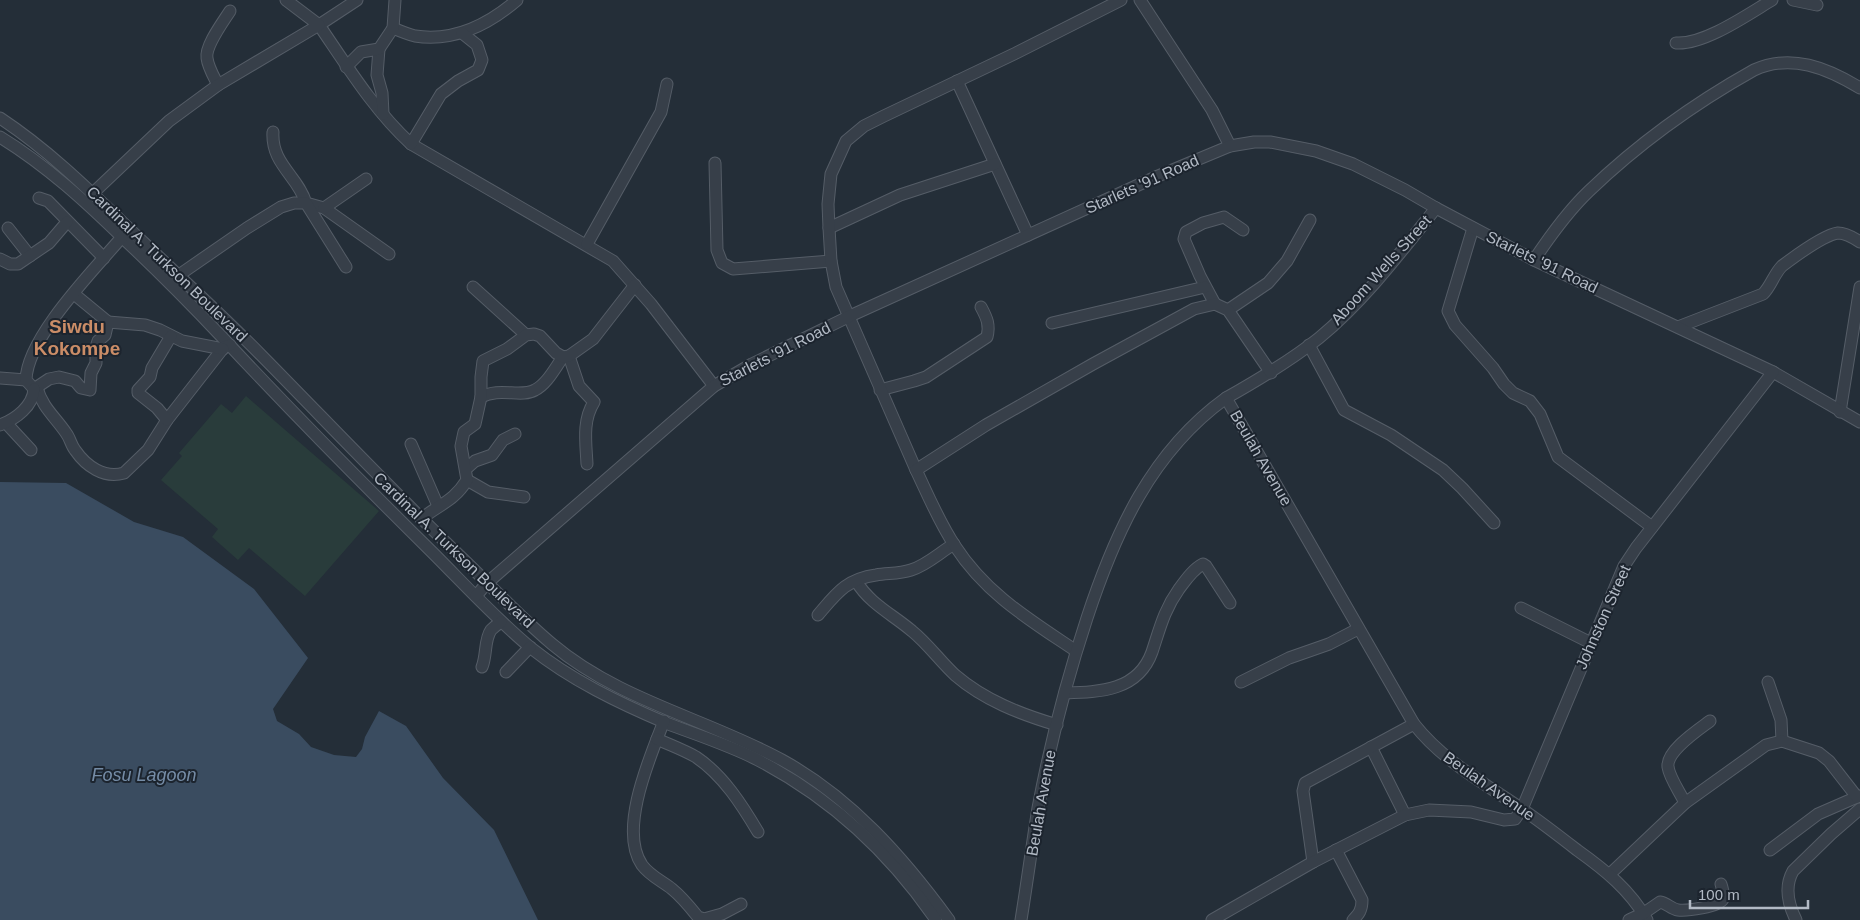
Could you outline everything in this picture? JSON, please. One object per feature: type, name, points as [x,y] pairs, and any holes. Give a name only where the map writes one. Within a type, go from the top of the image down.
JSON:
[{"type":"street","points":[[286,0],[319,25],[346,67],[392,127],[411,144],[558,230],[587,244],[613,261],[714,386]]},
{"type":"street","points":[[93,193],[169,121],[218,85],[319,25],[357,0]]},
{"type":"street","points":[[383,114],[382,93],[377,75],[379,48],[393,28],[395,0]]},
{"type":"street","points":[[393,28],[414,36],[443,37],[462,32],[496,17],[517,0]]},
{"type":"street","points":[[1076,651],[1012,609],[970,566],[954,544],[916,470],[836,286],[831,261],[828,204],[831,174],[846,140],[864,126],[1121,0]]},
{"type":"street","points":[[1140,0],[1212,110],[1230,146]]},
{"type":"street","points":[[1676,43],[1696,41],[1772,0]]},
{"type":"street","points":[[1793,0],[1817,5]]},
{"type":"street","points":[[218,85],[207,58],[207,52],[230,11]]},
{"type":"street","points":[[411,144],[441,94],[458,81],[478,70],[482,60],[478,45],[462,32]]},
{"type":"street","points":[[346,67],[361,52],[379,48]]},
{"type":"street","points":[[1534,260],[1569,213],[1609,173],[1663,128],[1754,70],[1779,62],[1807,64],[1834,74],[1860,88]]},
{"type":"street","points":[[957,81],[1028,235]]},
{"type":"street","points":[[587,244],[661,112],[667,84]]},
{"type":"street","name":"Cardinal A. Turkson Boulevard","points":[[0,118],[40,147],[93,193],[120,229],[172,283],[226,347],[250,365],[394,515],[501,622],[530,647],[564,671],[608,696],[664,722],[756,759],[791,779],[822,800],[874,843],[922,899],[936,920]]},
{"type":"street","points":[[273,132],[272,142],[283,168],[302,191],[306,203],[346,267]]},
{"type":"street","name":"Cardinal A. Turkson Boulevard","points":[[0,137],[65,184],[179,275],[259,353],[421,519],[554,646],[608,682],[761,750],[812,779],[866,822],[898,856],[949,920]]},
{"type":"street","name":"Starlets '91 Road","points":[[476,596],[507,566],[714,386],[752,364],[850,316],[1158,176],[1230,146],[1270,142],[1316,151],[1352,164],[1405,190],[1534,260],[1773,372],[1860,422]]},
{"type":"street","points":[[715,163],[717,250],[722,263],[733,269],[831,261]]},
{"type":"street","points":[[829,228],[900,195],[996,164]]},
{"type":"street","points":[[324,208],[366,179]]},
{"type":"street","points":[[39,198],[48,201],[104,258]]},
{"type":"street","points":[[179,275],[247,228],[281,207],[294,203],[306,203],[324,208],[389,254]]},
{"type":"street","name":"Aboom Wells Street","points":[[1226,398],[1271,372],[1309,345],[1343,316],[1383,273],[1436,208]]},
{"type":"street","points":[[1243,230],[1224,217],[1203,223],[1186,232],[1184,239],[1215,304],[1228,310],[1271,372]]},
{"type":"street","points":[[1228,310],[1268,283],[1287,262],[1310,220]]},
{"type":"street","points":[[0,259],[10,264],[18,264],[49,243],[67,222]]},
{"type":"street","points":[[8,228],[30,256]]},
{"type":"street","points":[[1473,228],[1448,311],[1455,325],[1494,368],[1504,384],[1513,393],[1530,402],[1540,414],[1558,457],[1652,527]]},
{"type":"street","points":[[26,380],[27,367],[42,334],[104,258],[120,229]]},
{"type":"street","points":[[1678,327],[1763,294],[1776,272],[1782,266],[1825,238],[1838,233],[1860,242]]},
{"type":"street","points":[[482,397],[494,392],[527,393],[537,390],[566,357],[593,339],[634,285]]},
{"type":"street","points":[[473,287],[526,335]]},
{"type":"street","points":[[1052,323],[1206,287]]},
{"type":"street","points":[[1840,412],[1860,287]]},
{"type":"street","points":[[74,294],[108,322],[145,325],[182,341],[226,347]]},
{"type":"street","points":[[916,470],[986,425],[1093,364],[1194,309],[1215,304]]},
{"type":"street","points":[[880,390],[914,382],[926,377],[987,337],[990,328],[981,307]]},
{"type":"street","points":[[31,450],[3,424],[30,403],[36,388],[49,378],[59,377],[75,382],[81,388],[90,390],[91,373],[96,363],[96,347],[98,341],[105,335],[108,322]]},
{"type":"street","points":[[524,497],[488,492],[467,475],[462,453],[462,437],[465,429],[475,424],[482,397],[483,361],[507,349],[526,335],[534,334],[540,336],[556,353],[566,357],[579,386],[594,402],[588,412],[587,420],[587,464]]},
{"type":"street","points":[[166,420],[157,408],[138,393],[138,390],[150,377],[152,368],[171,336]]},
{"type":"street","points":[[1309,345],[1344,410],[1392,435],[1443,470],[1494,523]]},
{"type":"street","points":[[0,378],[26,380],[36,388],[41,400],[66,433],[76,451],[94,469],[103,474],[112,475],[124,473],[148,450],[166,420],[226,347]]},
{"type":"street","points":[[250,365],[259,353]]},
{"type":"street","name":"Johnston Street","points":[[1522,809],[1624,566],[1652,527],[1773,372]]},
{"type":"street","name":"Beulah Avenue","points":[[1021,920],[1038,810],[1057,725],[1076,651],[1100,580],[1118,535],[1135,501],[1165,457],[1207,412],[1226,398],[1358,630],[1414,724],[1434,747],[1482,784],[1522,809],[1610,874],[1628,892],[1645,917]]},
{"type":"street","points":[[421,519],[438,506],[452,499],[476,461],[492,455],[503,440],[515,434]]},
{"type":"street","points":[[411,444],[438,506]]},
{"type":"street","points":[[394,515],[405,503]]},
{"type":"street","points":[[818,616],[838,591],[856,580],[910,570],[925,564],[954,544]]},
{"type":"street","points":[[1065,693],[1095,692],[1110,689],[1137,676],[1145,667],[1151,654],[1161,620],[1169,603],[1199,566],[1203,564],[1206,566],[1230,603]]},
{"type":"street","points":[[472,568],[488,570],[507,566]]},
{"type":"street","points":[[856,580],[868,597],[916,634],[942,663],[971,687],[1026,716],[1057,725]]},
{"type":"street","points":[[1522,608],[1591,643]]},
{"type":"street","points":[[482,667],[486,658],[491,630],[501,622]]},
{"type":"street","points":[[1241,682],[1290,658],[1329,644],[1358,630]]},
{"type":"street","points":[[506,672],[530,647]]},
{"type":"street","points":[[1768,682],[1781,720],[1782,741]]},
{"type":"street","points":[[1685,802],[1669,771],[1668,764],[1671,755],[1679,746],[1710,721]]},
{"type":"street","points":[[664,722],[639,793],[634,814],[635,848],[641,864],[648,873],[670,888],[698,917],[704,919],[722,914],[741,904]]},
{"type":"street","points":[[1313,862],[1303,791],[1305,783],[1414,724]]},
{"type":"street","points":[[657,739],[687,752],[708,767],[732,792],[758,832]]},
{"type":"street","points":[[1610,874],[1685,802],[1766,746],[1782,741],[1820,753],[1858,796],[1818,814],[1770,850]]},
{"type":"street","points":[[1371,747],[1405,815]]},
{"type":"street","points":[[1212,920],[1231,915],[1313,862],[1405,815],[1429,810],[1471,812],[1509,820],[1515,819],[1522,809]]},
{"type":"street","points":[[1796,920],[1791,909],[1788,892],[1789,878],[1793,871],[1860,809]]},
{"type":"street","points":[[1336,850],[1362,900],[1360,914],[1352,920]]},
{"type":"street","points":[[1629,920],[1645,917],[1660,902],[1679,910],[1714,906],[1724,898],[1721,884]]},
{"type":"green space","points":[[246,396],[379,511],[305,596],[249,548],[238,560],[212,537],[218,529],[161,480],[182,456],[179,453],[221,404],[232,413]]},
{"type":"water","name":"Fosu Lagoon","points":[[0,482],[66,483],[134,522],[183,537],[254,589],[308,658],[273,709],[277,721],[299,734],[311,747],[334,755],[356,757],[362,749],[365,737],[379,711],[406,726],[443,778],[494,830],[538,920],[0,920]]},
{"type":"district","name":"Siwdu Kokompe","points":[[77,337]]}]
